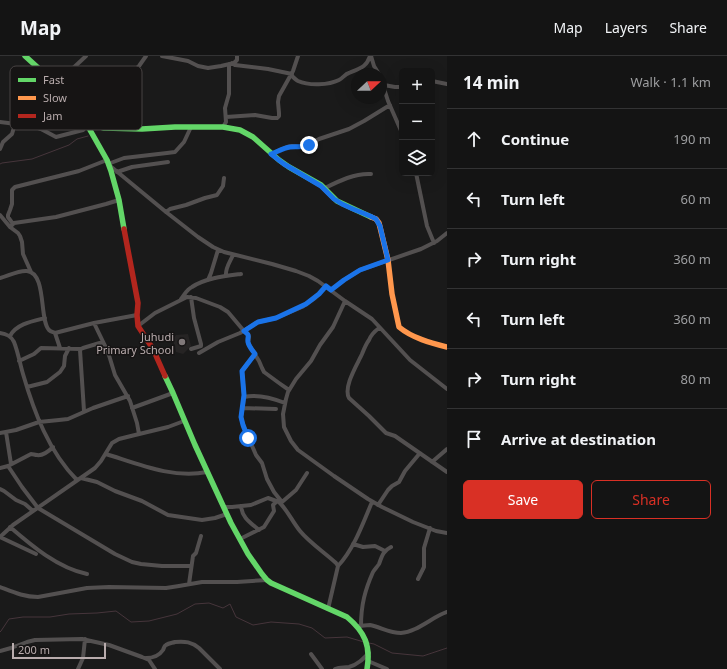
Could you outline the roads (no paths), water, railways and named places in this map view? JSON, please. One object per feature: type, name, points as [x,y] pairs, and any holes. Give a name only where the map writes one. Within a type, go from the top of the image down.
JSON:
[{"type":"street","points":[[24,56],[35,66]]},
{"type":"street","points":[[75,66],[86,56]]},
{"type":"street","points":[[139,66],[146,56]]},
{"type":"street","points":[[162,56],[183,58],[198,66],[208,68],[215,68],[236,62],[237,56]]},
{"type":"street","points":[[226,117],[255,115],[277,118],[279,116],[279,96],[291,74],[298,56]]},
{"type":"street","points":[[230,64],[268,69],[291,74],[299,81],[316,84],[332,82],[347,74],[359,70],[367,64],[371,56]]},
{"type":"street","points":[[371,56],[375,68]]},
{"type":"street","points":[[223,127],[226,122],[225,108],[229,94],[230,64]]},
{"type":"street","points":[[435,82],[447,84]]},
{"type":"street","points":[[387,85],[399,87]]},
{"type":"street","points":[[387,95],[399,126]]},
{"type":"street","points":[[271,154],[287,147],[306,146],[319,139],[349,129],[390,105]]},
{"type":"street","points":[[0,122],[10,123]]},
{"type":"street","points":[[11,225],[8,214],[12,204],[12,190],[15,187],[124,158],[175,152],[184,142],[191,127]]},
{"type":"street","points":[[142,129],[223,127],[240,130],[247,133],[259,142],[284,164],[325,188],[334,199],[376,219],[380,226],[388,260],[398,327],[411,335],[440,346],[447,347]]},
{"type":"street","points":[[0,149],[3,142],[12,134],[13,130]]},
{"type":"street","points":[[42,130],[56,137],[83,130]]},
{"type":"street","points":[[91,130],[108,163],[119,200],[136,286],[138,326],[153,349],[207,472],[240,539],[256,566],[267,580],[285,590],[348,617],[359,626],[367,644],[369,653],[367,669]]},
{"type":"street","points":[[117,172],[132,167],[168,162]]},
{"type":"street","points":[[108,163],[117,172],[206,244],[218,250],[276,265],[314,278],[372,319],[410,360],[447,389]]},
{"type":"street","points":[[325,188],[349,178],[371,174]]},
{"type":"street","points":[[417,176],[428,226],[434,243]]},
{"type":"street","points":[[166,212],[173,208],[205,198],[218,196],[223,186],[224,178]]},
{"type":"street","points":[[11,225],[16,222],[56,217],[119,200]]},
{"type":"street","points":[[0,215],[20,236],[24,254],[31,272],[37,279],[43,299],[45,318],[49,330],[55,333],[94,323],[137,315]]},
{"type":"street","points":[[331,290],[360,270],[413,252],[434,243],[447,233]]},
{"type":"street","points":[[208,280],[218,250]]},
{"type":"street","points":[[226,276],[226,268],[234,255]]},
{"type":"street","points":[[0,278],[20,272],[31,272]]},
{"type":"street","points":[[180,300],[190,287],[208,280],[241,274]]},
{"type":"street","points":[[199,353],[218,342],[244,331],[258,322],[276,318],[306,304],[319,294],[326,286]]},
{"type":"street","points":[[138,326],[155,313],[180,300],[187,297],[201,299],[224,309],[233,318],[248,334],[248,343],[260,361],[264,372],[290,390]]},
{"type":"street","points":[[191,297],[194,318],[201,344],[201,346],[191,349]]},
{"type":"street","points":[[345,301],[331,331],[320,345],[311,361],[296,379],[290,390],[283,414],[284,427],[291,441],[298,450],[372,502],[442,533],[447,533]]},
{"type":"street","points":[[9,336],[13,331],[21,326],[45,318]]},
{"type":"street","points":[[94,323],[108,352],[115,375],[128,396],[139,434]]},
{"type":"street","points":[[379,328],[368,341],[355,368],[348,385],[347,396],[386,433],[395,436],[447,472]]},
{"type":"street","points":[[0,333],[12,338],[39,422],[53,448],[76,480]]},
{"type":"street","points":[[55,333],[60,348]]},
{"type":"street","points":[[19,361],[34,354],[41,348],[81,349],[103,342]]},
{"type":"street","points":[[27,387],[47,382],[60,372],[64,366],[65,356],[69,348]]},
{"type":"street","points":[[81,349],[84,411]]},
{"type":"street","points":[[255,354],[242,371],[244,397],[241,417],[245,431],[256,455],[262,463],[267,479],[294,523],[313,544],[338,566]]},
{"type":"street","points":[[132,408],[173,393]]},
{"type":"street","points":[[0,433],[16,430],[39,422],[68,419],[84,411],[128,396]]},
{"type":"street","points":[[244,397],[265,397],[285,403]]},
{"type":"street","points":[[242,408],[276,410]]},
{"type":"street","points":[[36,554],[0,537],[10,527],[99,464],[110,446],[115,442],[184,421]]},
{"type":"street","points":[[6,432],[10,465],[22,487],[38,508],[132,562],[150,566],[191,566]]},
{"type":"street","points":[[0,468],[10,465],[31,454],[42,455],[53,448]]},
{"type":"street","points":[[432,462],[447,449]]},
{"type":"street","points":[[378,505],[388,490],[399,482],[420,453]]},
{"type":"street","points":[[106,454],[162,471],[192,474],[207,472]]},
{"type":"street","points":[[240,539],[262,528],[274,511],[273,505],[280,502],[296,490],[307,473]]},
{"type":"street","points":[[81,478],[97,482],[115,491],[142,501],[168,515],[202,520],[228,514]]},
{"type":"street","points":[[0,489],[18,501],[26,504],[33,511]]},
{"type":"street","points":[[224,507],[255,504],[266,499],[280,502]]},
{"type":"street","points":[[328,609],[338,566],[353,544],[372,502]]},
{"type":"street","points":[[242,506],[242,513],[244,516],[259,530]]},
{"type":"street","points":[[10,527],[42,553],[70,569],[87,574]]},
{"type":"street","points":[[418,579],[424,567],[424,548],[430,528]]},
{"type":"street","points":[[189,584],[193,556],[196,553],[201,536]]},
{"type":"street","points":[[353,544],[363,547],[374,546],[385,551]]},
{"type":"street","points":[[359,626],[363,600],[374,571],[385,551],[391,547]]},
{"type":"street","points":[[0,587],[21,595],[38,597],[87,588],[166,588],[202,582],[267,580]]},
{"type":"street","points":[[359,626],[369,625],[392,632],[403,633],[447,612]]},
{"type":"street","points":[[0,650],[35,640],[78,638],[114,646],[146,658],[152,658],[159,654],[168,644],[188,642],[199,648],[220,669]]},
{"type":"street","points":[[78,669],[83,658],[85,639]]},
{"type":"street","points":[[335,669],[355,665],[369,653]]},
{"type":"street","points":[[311,654],[322,669]]},
{"type":"street","points":[[146,658],[155,669]]},
{"type":"street","points":[[368,661],[387,669]]},
{"type":"waterway","points":[[0,164],[32,159],[69,145],[77,139],[88,136]]},
{"type":"waterway","points":[[0,632],[9,619],[23,617],[50,617],[69,614],[116,611],[131,622],[149,621],[177,614],[195,604],[209,603],[223,608],[230,604],[236,617],[253,625],[271,622],[299,624],[312,628],[325,638],[347,637],[364,642]]},
{"type":"waterway","points":[[369,643],[392,653],[423,656],[447,648]]},
{"type":"place","name":"Juhudi Primary School","points":[[182,342]]}]
